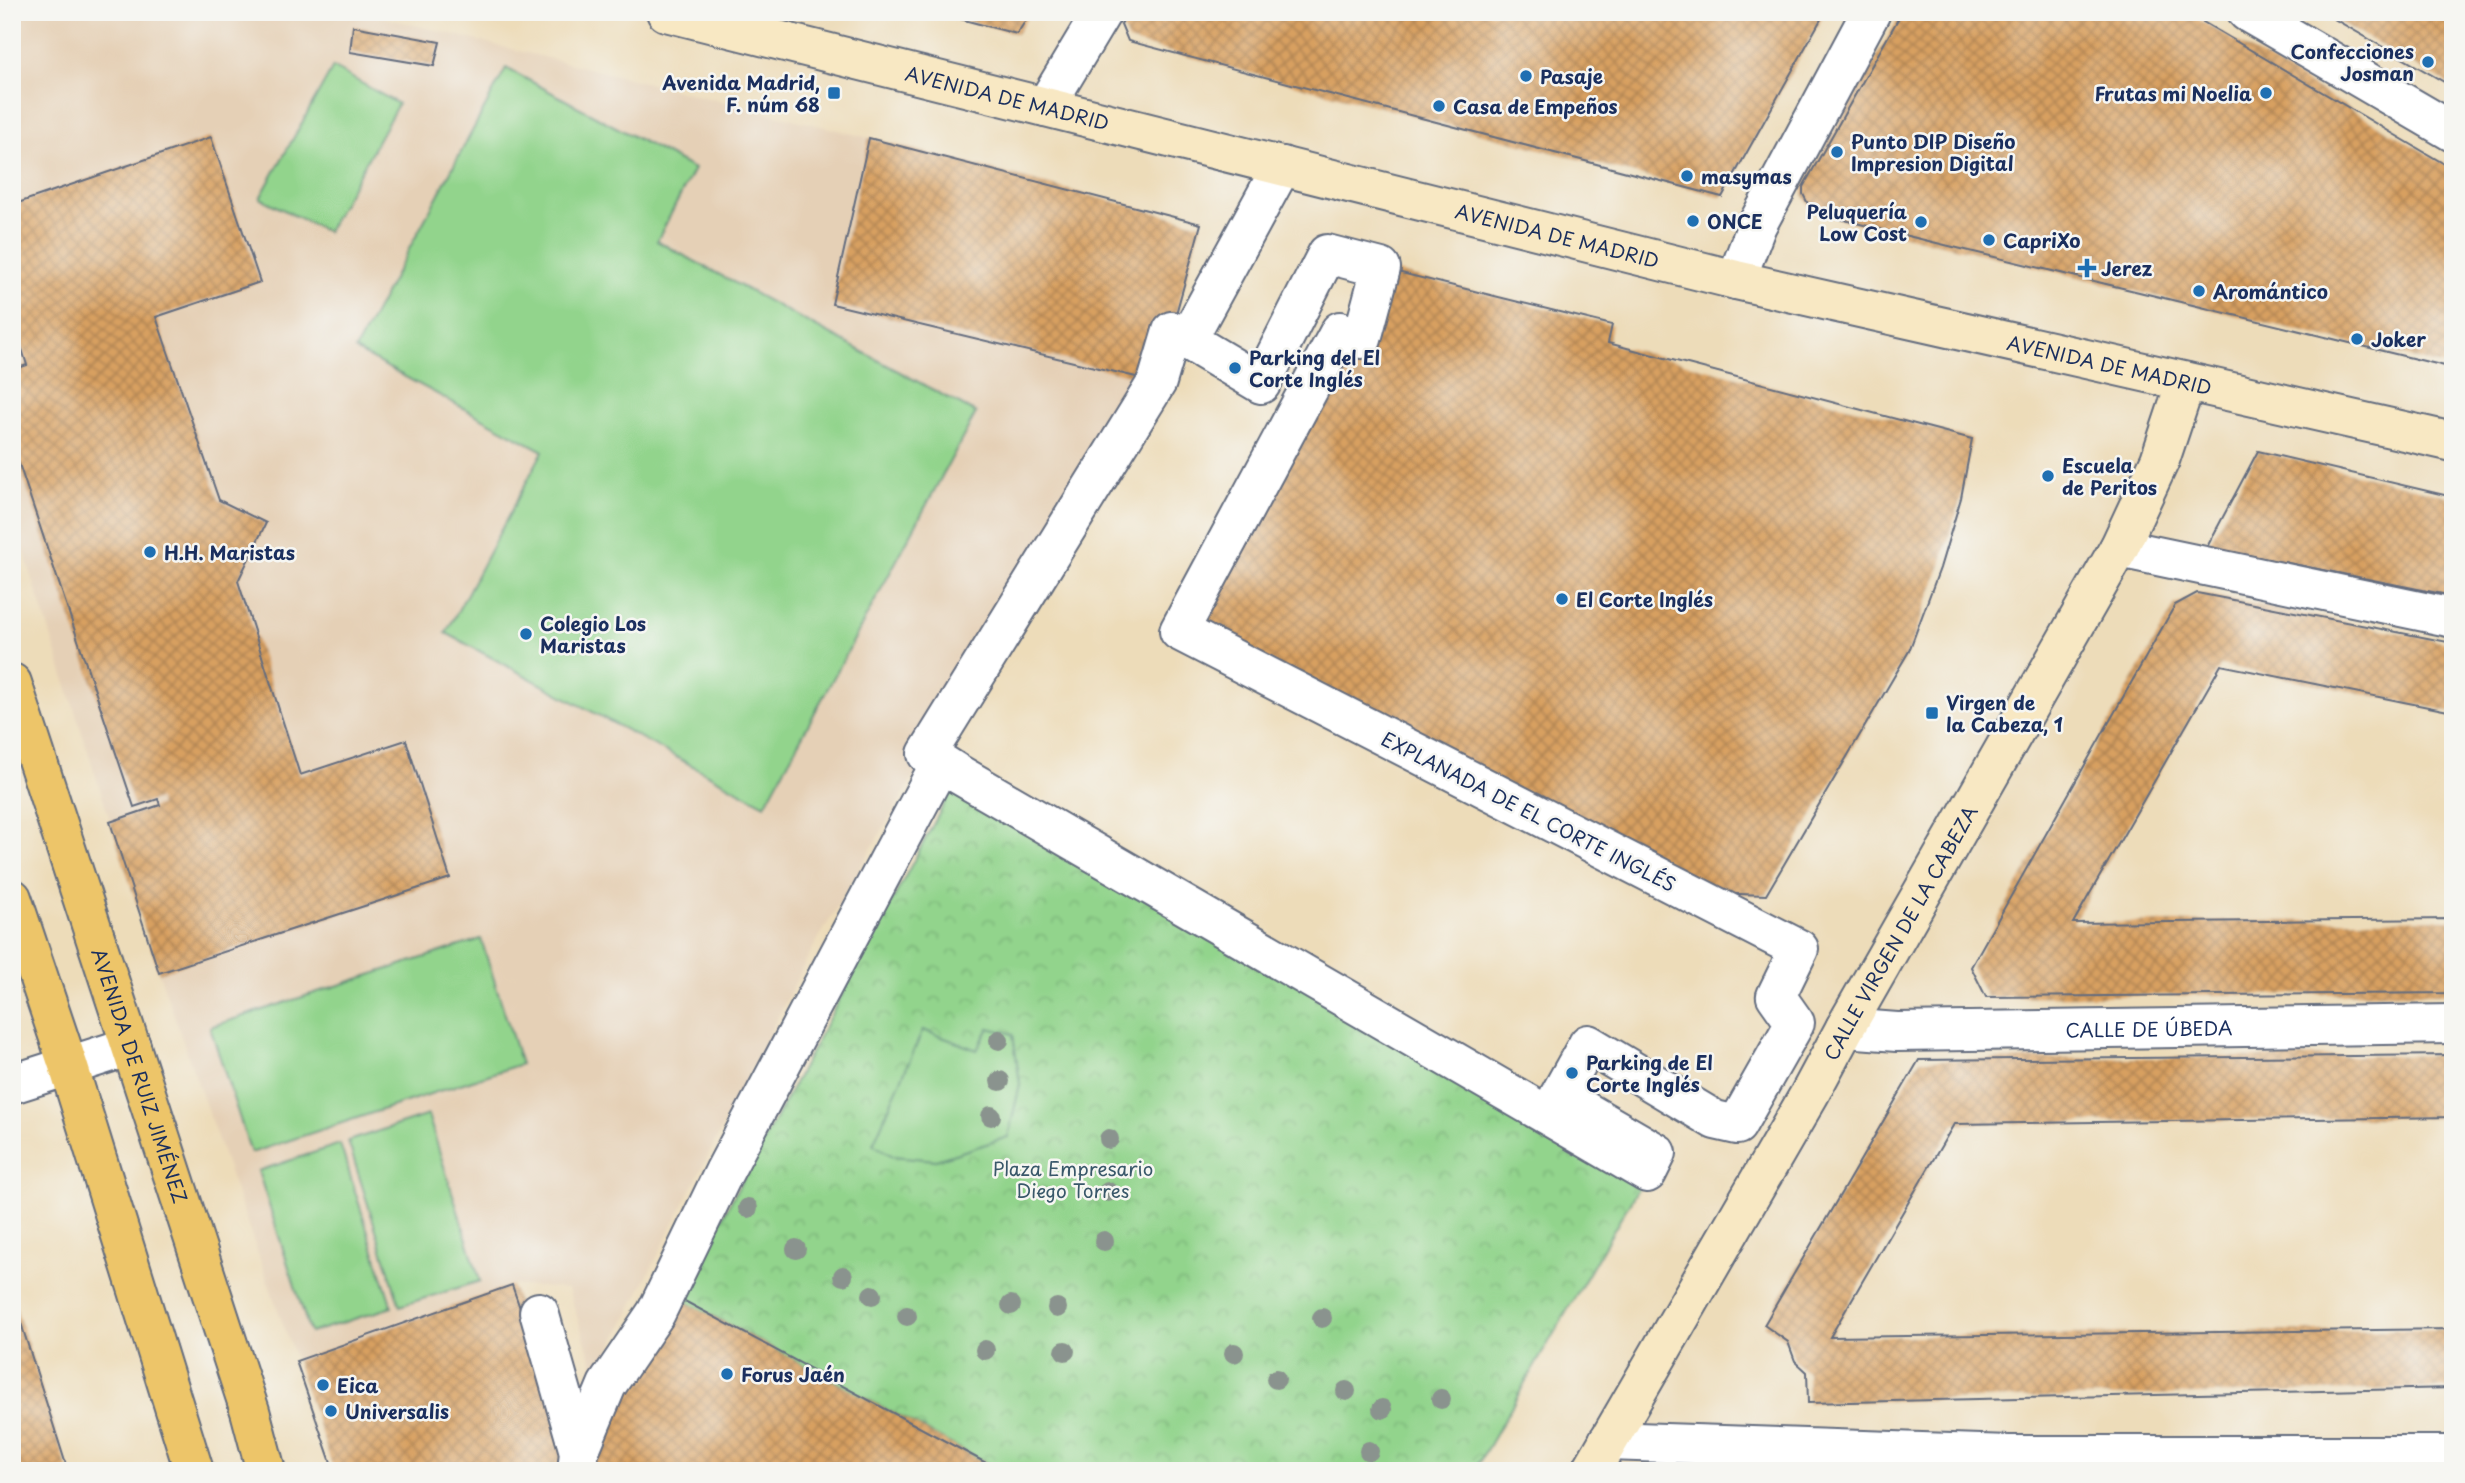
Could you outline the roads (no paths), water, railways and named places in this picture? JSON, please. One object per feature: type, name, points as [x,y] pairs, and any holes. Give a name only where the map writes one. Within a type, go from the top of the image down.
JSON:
[{"type":"main road","name":"AVENIDA DE RUIZ JIMÉNEZ","points":[[12,683],[250,1411],[265,1471]]},
{"type":"main road","points":[[12,898],[68,1065],[194,1471]]},
{"type":"street","name":"AVENIDA DE MADRID","points":[[666,12],[1736,280],[2453,442]]},
{"type":"street","points":[[1045,107],[1102,12]]},
{"type":"street","points":[[1736,280],[1757,225],[1871,12]]},
{"type":"street","points":[[2247,12],[2453,132]]},
{"type":"street","points":[[1187,340],[1282,166]]},
{"type":"street","name":"EXPLANADA DE EL CORTE INGLÉS","points":[[1326,254],[1381,268],[1362,338],[1340,331],[1179,631],[1799,949],[1776,996],[1794,1023],[1737,1125],[1715,1119],[1588,1044],[1559,1096],[1657,1153],[1647,1173],[927,754],[1157,382],[1172,331],[1187,340],[1261,384],[1326,254]]},
{"type":"street","name":"CALLE VIRGEN DE LA CABEZA","points":[[1600,1456],[1809,1095],[2119,548],[2160,460],[2186,382]]},
{"type":"street","points":[[2119,548],[2453,618]]},
{"type":"street","points":[[578,1461],[607,1385],[656,1313],[724,1172],[935,773]]},
{"type":"street","name":"CALLE DE ÚBEDA","points":[[1845,1028],[1897,1032],[2453,1024]]},
{"type":"street","points":[[12,1084],[131,1045]]},
{"type":"street","points":[[539,1312],[578,1461]]},
{"type":"street","points":[[1600,1456],[2009,1463],[2453,1455]]},
{"type":"place","name":"Confecciones Josman","points":[[2428,62]]},
{"type":"place","name":"Pasaje","points":[[1526,76]]},
{"type":"place","name":"Avenida Madrid, F. núm 68","points":[[834,93]]},
{"type":"place","name":"Frutas mi Noelia","points":[[2266,93]]},
{"type":"place","name":"Casa de Empeños","points":[[1439,106]]},
{"type":"place","name":"Punto DIP Diseño Impresion Digital","points":[[1837,152]]},
{"type":"place","name":"masymas","points":[[1687,176]]},
{"type":"place","name":"ONCE","points":[[1693,221]]},
{"type":"place","name":"Peluquería Low Cost","points":[[1921,222]]},
{"type":"place","name":"CapriXo","points":[[1989,240]]},
{"type":"place","name":"Jerez","points":[[2087,268]]},
{"type":"place","name":"Aromántico","points":[[2199,291]]},
{"type":"place","name":"Joker","points":[[2357,339]]},
{"type":"place","name":"Parking del El Corte Inglés","points":[[1235,368]]},
{"type":"place","name":"Escuela de Peritos","points":[[2048,476]]},
{"type":"place","name":"H.H. Maristas","points":[[150,552]]},
{"type":"place","name":"El Corte Inglés","points":[[1562,599]]},
{"type":"place","name":"Colegio Los Maristas","points":[[526,634]]},
{"type":"place","name":"Virgen de la Cabeza, 1","points":[[1932,713]]},
{"type":"place","name":"Parking de El Corte Inglés","points":[[1572,1073]]},
{"type":"place","name":"Forus Jaén","points":[[727,1374]]},
{"type":"place","name":"Eica","points":[[323,1385]]},
{"type":"place","name":"Universalis","points":[[331,1411]]},
{"type":"park label","name":"Plaza Empresario Diego Torres","points":[[1073,1179]]}]
